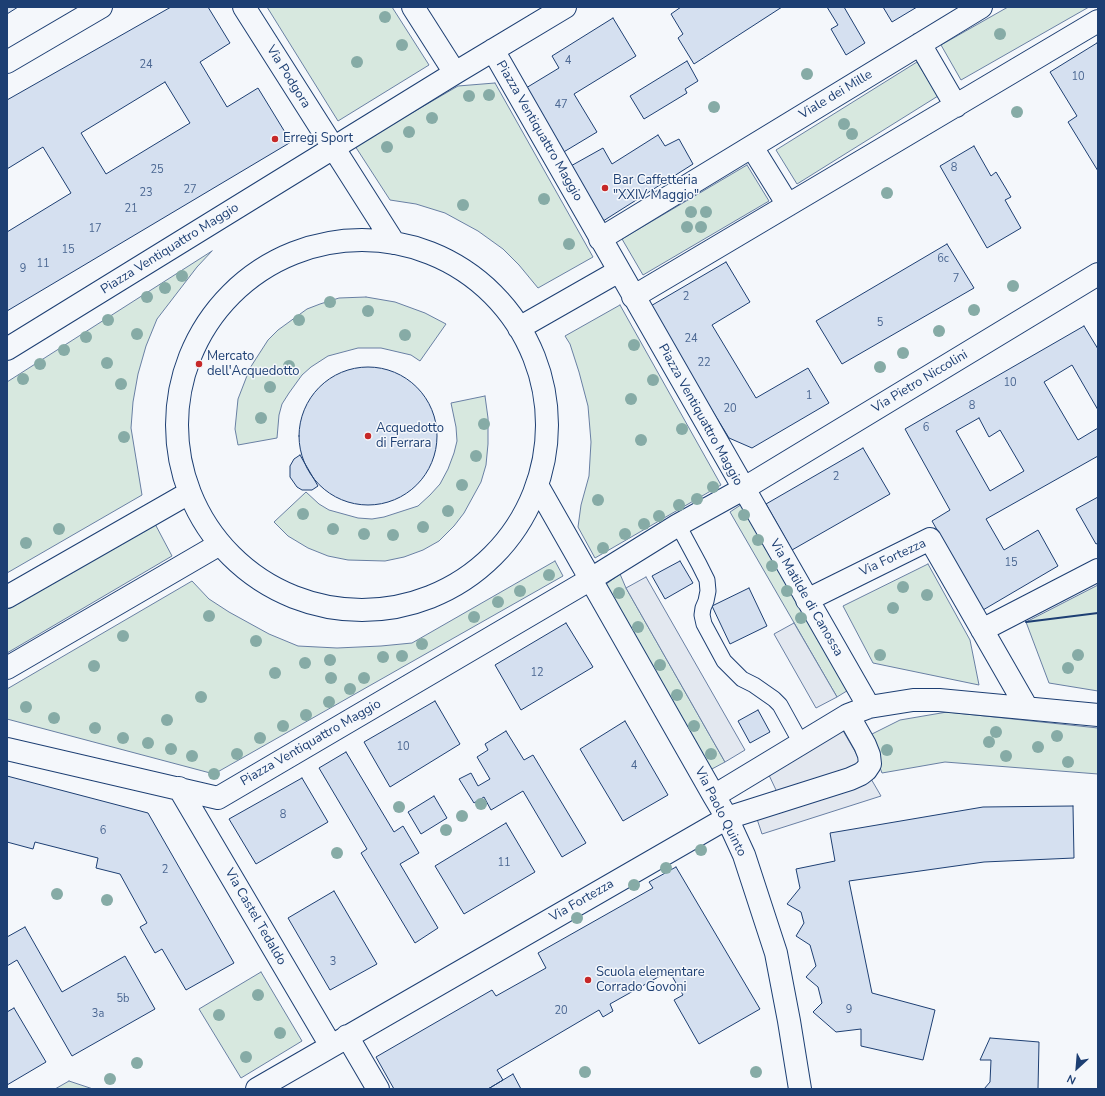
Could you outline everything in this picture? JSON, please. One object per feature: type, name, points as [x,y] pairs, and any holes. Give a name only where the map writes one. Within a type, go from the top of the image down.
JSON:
[{"type":"street","points":[[7,62],[101,7]]},
{"type":"street","name":"Via Podgora","points":[[244,7],[332,148]]},
{"type":"street","points":[[413,7],[455,73]]},
{"type":"street","points":[[493,50],[565,7]]},
{"type":"street","name":"Viale dei Mille","points":[[600,239],[981,7]]},
{"type":"street","points":[[633,297],[1098,21]]},
{"type":"street","points":[[920,44],[956,106]]},
{"type":"street","name":"Piazza Ventiquattro Maggio","points":[[7,349],[493,50],[743,489],[678,525],[591,579],[218,798],[7,749]]},
{"type":"street","points":[[752,147],[788,205]]},
{"type":"street","points":[[332,148],[394,243]]},
{"type":"street","points":[[364,240],[394,243],[423,251],[457,267],[487,289],[502,304],[519,328],[530,347],[541,378],[546,401],[547,428],[545,452],[537,485],[527,509],[509,538],[481,567],[465,579],[432,597],[393,608],[352,610],[334,608],[297,598],[276,589],[258,578],[241,566],[220,544],[206,526],[189,493],[180,463],[177,437],[177,408],[180,387],[184,371],[196,341],[204,327],[219,307],[236,289],[256,273],[282,258],[298,251],[331,243],[364,240]]},
{"type":"street","points":[[519,328],[619,271]]},
{"type":"street","name":"Via Pietro Niccolini","points":[[743,489],[1098,274]]},
{"type":"street","points":[[537,485],[591,579]]},
{"type":"street","name":"Via Matilde di Canossa","points":[[743,489],[869,707]]},
{"type":"street","points":[[7,597],[189,493]]},
{"type":"street","name":"Via Fortezza","points":[[807,600],[930,539],[1027,708]]},
{"type":"street","points":[[7,668],[220,544]]},
{"type":"street","points":[[982,630],[1098,570]]},
{"type":"street","name":"Via Paolo Quinto","points":[[591,579],[727,818],[744,855],[776,953],[790,1021],[800,1089]]},
{"type":"street","points":[[714,796],[848,715],[869,707],[913,700],[939,700],[1098,715]]},
{"type":"street","name":"Via Fortezza","points":[[257,1089],[727,818],[850,779],[861,774],[870,764],[869,755],[848,715]]},
{"type":"street","name":"Via Castel Tedaldo","points":[[180,788],[339,1041],[378,1089]]},
{"type":"lane","points":[[678,525],[707,580],[708,591],[702,615],[704,624],[724,661],[742,678],[754,684],[774,698],[780,705],[801,743]]},
{"type":"shaded area","points":[[267,7],[392,7],[429,65],[338,121]]},
{"type":"shaded area","points":[[1008,7],[1089,7],[961,80],[941,45]]},
{"type":"shaded area","points":[[917,62],[938,96],[797,184],[776,150]]},
{"type":"shaded area","points":[[495,83],[593,257],[538,288],[519,265],[503,249],[478,231],[445,213],[416,204],[390,200],[355,146],[458,86]]},
{"type":"shaded area","points":[[747,165],[769,201],[643,275],[622,239]]},
{"type":"shaded area","points":[[212,251],[197,267],[157,319],[146,346],[138,374],[133,402],[131,428],[142,495],[7,573],[7,382]]},
{"type":"shaded area","points":[[366,297],[395,302],[425,313],[446,324],[420,361],[411,355],[381,348],[358,348],[328,356],[302,375],[282,404],[279,415],[277,438],[238,445],[235,429],[238,399],[250,368],[268,340],[278,330],[307,309],[339,298]]},
{"type":"shaded area","points":[[620,305],[721,485],[595,558],[578,527],[581,505],[589,476],[591,442],[588,406],[570,344],[565,336]]},
{"type":"shaded area","points":[[485,396],[488,418],[488,444],[486,465],[481,482],[464,513],[439,541],[423,550],[404,557],[385,561],[348,560],[328,556],[308,548],[288,536],[274,522],[306,492],[319,504],[329,510],[358,518],[372,519],[384,517],[418,506],[440,484],[454,453],[457,441],[451,403]]},
{"type":"shaded area","points":[[745,502],[850,689],[837,697],[730,512]]},
{"type":"shaded area","points":[[154,522],[172,556],[7,653],[7,605]]},
{"type":"shaded area","points":[[555,561],[563,576],[214,774],[7,719],[7,689],[192,581],[209,599],[229,612],[269,634],[298,646],[337,648],[381,646],[412,643]]},
{"type":"shaded area","points":[[928,564],[970,640],[979,685],[873,663],[843,606]]},
{"type":"shaded area","points":[[620,574],[626,588],[725,762],[710,770],[605,585]]},
{"type":"shaded area","points":[[646,577],[745,750],[725,762],[626,588]]},
{"type":"shaded area","points":[[1098,585],[1098,691],[1049,683],[1026,622]]},
{"type":"shaded area","points":[[794,623],[837,697],[816,708],[774,634]]},
{"type":"shaded area","points":[[947,712],[1098,728],[1098,774],[945,762],[882,773],[868,736],[900,720]]},
{"type":"shaded area","points":[[842,729],[881,796],[762,834],[756,816],[784,807],[768,773]]},
{"type":"shaded area","points":[[261,972],[302,1041],[241,1078],[199,1009]]},
{"type":"shaded area","points":[[69,1081],[93,1089],[55,1089]]},
{"type":"building","points":[[7,7],[18,7],[7,14]]},
{"type":"building","points":[[171,7],[208,7],[230,43],[200,62],[227,107],[258,88],[291,142],[7,311],[7,232],[71,193],[43,147],[7,169],[7,100]],"holes":[[[165,82],[190,123],[106,174],[81,133]]]},
{"type":"building","points":[[681,7],[782,7],[694,64],[678,38],[683,34],[671,14]]},
{"type":"building","points":[[827,7],[844,7],[865,43],[846,55],[831,29],[838,25]]},
{"type":"building","points":[[883,7],[917,7],[892,22]]},
{"type":"building","points":[[613,18],[636,56],[574,94],[597,132],[562,153],[526,88],[559,68],[552,56]]},
{"type":"building","points":[[1097,43],[1098,171],[1068,122],[1077,116],[1050,72]]},
{"type":"building","points":[[687,61],[698,81],[685,89],[687,93],[644,119],[630,96]]},
{"type":"building","points":[[658,135],[665,146],[679,139],[693,164],[600,223],[569,167],[603,148],[612,164]]},
{"type":"building","points":[[974,146],[991,176],[996,172],[1011,197],[1005,200],[1021,228],[987,248],[940,166]]},
{"type":"building","points":[[947,244],[974,288],[842,364],[816,321]]},
{"type":"building","points":[[726,262],[750,302],[712,325],[756,398],[808,368],[829,403],[752,448],[729,438],[649,307]]},
{"type":"building","points":[[1084,326],[1098,349],[1098,410],[1072,365],[1044,382],[1078,440],[1098,428],[1098,456],[986,519],[1004,550],[1038,530],[1058,566],[983,610],[932,521],[950,510],[905,429]],"holes":[[[979,418],[989,437],[1000,430],[1024,471],[990,491],[956,431]]]},
{"type":"building","name":"Acquedotto di Ferrara","points":[[375,367],[401,375],[412,382],[422,392],[432,409],[436,422],[436,450],[432,463],[422,480],[412,490],[395,500],[382,504],[361,505],[335,497],[324,490],[314,480],[304,463],[300,450],[299,429],[307,403],[314,392],[324,382],[341,372],[354,368]]},
{"type":"building","points":[[863,448],[890,494],[792,550],[766,504]]},
{"type":"building","points":[[300,455],[318,486],[312,490],[302,490],[297,487],[290,477],[290,466],[294,459]]},
{"type":"building","points":[[1098,497],[1098,543],[1096,544],[1076,509]]},
{"type":"building","points":[[680,561],[693,583],[665,599],[652,576]]},
{"type":"building","points":[[749,588],[767,626],[730,644],[712,606]]},
{"type":"building","points":[[566,623],[593,667],[521,710],[495,665]]},
{"type":"building","points":[[435,701],[460,744],[390,787],[364,742]]},
{"type":"building","points":[[758,710],[770,732],[750,743],[738,721]]},
{"type":"building","points":[[625,721],[668,795],[623,821],[580,749]]},
{"type":"building","points":[[506,731],[524,760],[533,755],[586,843],[562,857],[523,791],[491,810],[484,797],[474,803],[459,779],[471,773],[478,786],[490,779],[477,757],[488,750],[485,744]]},
{"type":"building","points":[[346,752],[394,832],[403,826],[419,853],[400,864],[438,928],[415,943],[361,853],[367,849],[319,768]]},
{"type":"building","points":[[7,776],[148,813],[234,963],[186,990],[162,949],[155,953],[140,927],[147,923],[120,874],[96,868],[98,858],[35,842],[33,849],[7,842]]},
{"type":"building","points":[[302,778],[328,822],[256,864],[229,819]]},
{"type":"building","points":[[434,796],[447,818],[421,834],[408,812]]},
{"type":"building","points":[[1073,806],[1074,858],[984,862],[849,881],[872,993],[935,1010],[923,1060],[861,1046],[861,1029],[836,1032],[813,1012],[822,1003],[818,987],[806,977],[816,966],[810,945],[796,936],[804,923],[801,912],[787,904],[800,888],[796,869],[835,861],[830,833],[983,807]]},
{"type":"building","points":[[506,823],[535,872],[464,914],[435,866]]},
{"type":"building","name":"Scuola elementare Corrado Govoni","points":[[676,867],[760,1009],[699,1044],[674,1000],[683,995],[669,971],[610,1004],[613,1011],[603,1017],[599,1010],[497,1070],[503,1080],[488,1089],[394,1089],[376,1057],[492,990],[496,996],[546,968],[538,953],[653,888],[649,882]]},
{"type":"building","points":[[334,891],[377,964],[330,990],[288,918]]},
{"type":"building","points":[[25,927],[62,992],[125,956],[155,1009],[72,1056],[17,960],[7,966],[7,937]]},
{"type":"building","points":[[14,1008],[46,1062],[7,1085],[7,1012]]},
{"type":"building","points":[[990,1038],[1039,1042],[1038,1089],[984,1089],[990,1082],[991,1060],[980,1060]]},
{"type":"building","points":[[513,1074],[521,1089],[488,1089]]},
{"type":"wall","points":[[1026,622],[1098,613]]},
{"type":"place","name":"Erregi Sport","points":[[275,139]]},
{"type":"place","name":"Bar Caffetteria \"XXIV Maggio\"","points":[[605,188]]},
{"type":"place","name":"Mercato dell'Acquedotto","points":[[199,364]]},
{"type":"place","name":"Acquedotto di Ferrara","points":[[368,436]]},
{"type":"place","name":"Scuola elementare Corrado Govoni","points":[[588,980]]}]
